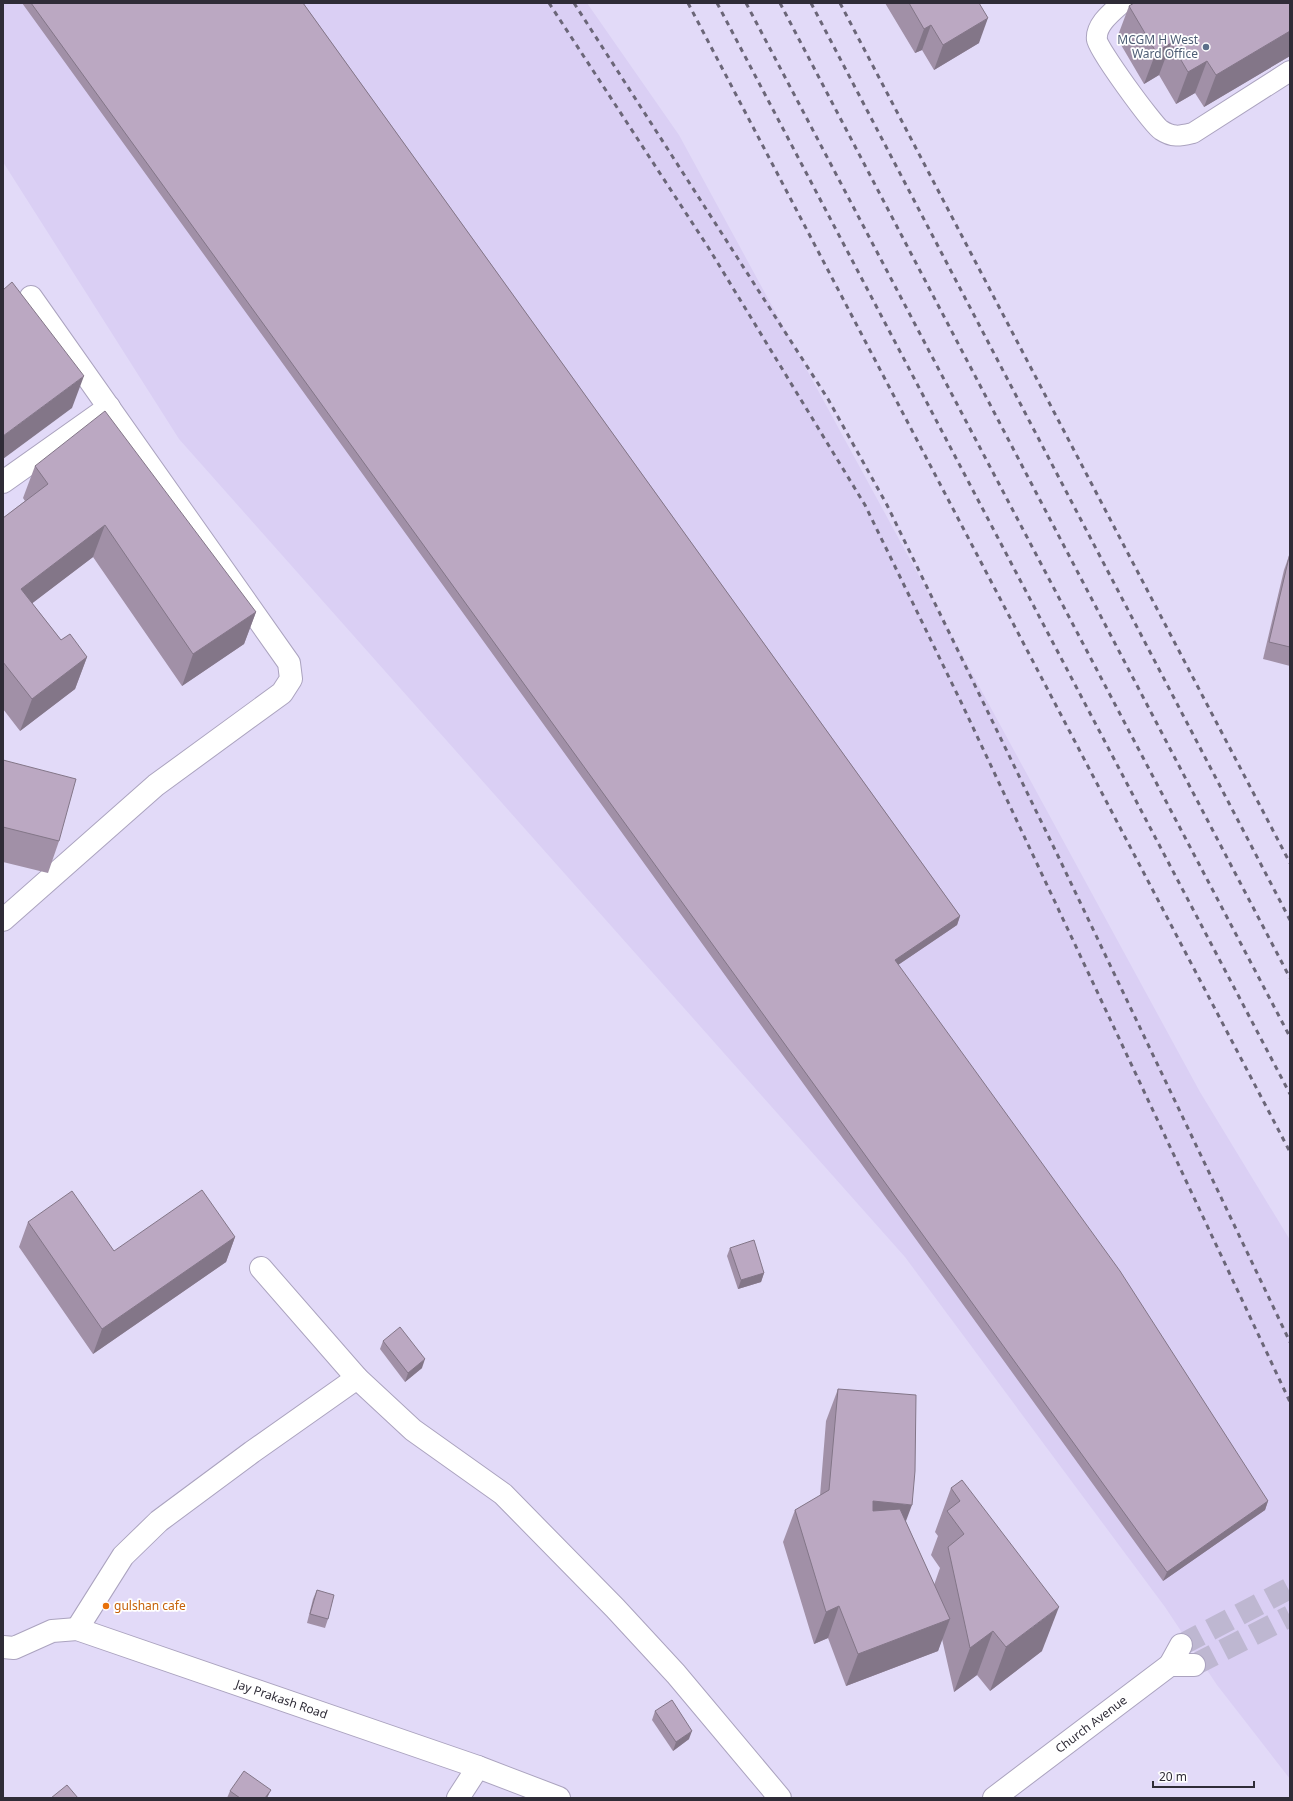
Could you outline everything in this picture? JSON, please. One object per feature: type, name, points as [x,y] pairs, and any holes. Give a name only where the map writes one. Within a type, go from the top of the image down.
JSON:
[{"type":"street","points":[[3,920],[156,785],[282,692],[291,678],[289,663],[31,297]]},
{"type":"street","points":[[3,482],[109,407]]},
{"type":"street","points":[[261,1268],[357,1378],[413,1430],[503,1494],[615,1608],[671,1668],[780,1798]]},
{"type":"street","points":[[77,1629],[123,1556],[159,1521],[252,1452],[357,1378]]},
{"type":"street","name":"Jay Prakash Road","points":[[3,1646],[14,1648],[52,1631],[77,1629],[478,1767],[559,1798]]},
{"type":"street","points":[[1181,1645],[1170,1665],[1194,1665]]},
{"type":"street","name":"Church Avenue","points":[[994,1798],[1170,1665]]},
{"type":"street","points":[[458,1798],[478,1767]]},
{"type":"lane","points":[[1122,3],[1100,25],[1096,40],[1105,57],[1160,129],[1175,137],[1193,133],[1290,71]]},
{"type":"shaded area","points":[[3,3],[587,3],[679,135],[1200,1092],[1290,1240],[1290,1779],[1217,1685],[1165,1607],[905,1257],[179,439],[3,162]]},
{"type":"building","points":[[31,3],[303,3],[960,916],[895,960],[1120,1271],[1268,1501],[1167,1572]]},
{"type":"building","points":[[909,3],[979,3],[988,18],[943,45],[931,25],[924,29]]},
{"type":"building","points":[[1134,3],[1290,3],[1290,31],[1216,75],[1207,61],[1188,72],[1171,43],[1156,52],[1129,6]]},
{"type":"building","points":[[12,282],[84,376],[3,436],[3,290]]},
{"type":"building","points":[[105,411],[256,612],[193,654],[105,525],[21,589],[61,640],[70,634],[87,657],[32,699],[3,662],[3,518],[48,484],[35,466]]},
{"type":"building","points":[[1290,553],[1290,647],[1269,642]]},
{"type":"building","points":[[3,760],[76,779],[59,841],[3,827]]},
{"type":"building","points":[[202,1190],[235,1237],[102,1329],[28,1222],[72,1191],[114,1251]]},
{"type":"building","points":[[754,1240],[764,1273],[741,1280],[730,1248]]},
{"type":"building","points":[[400,1327],[425,1359],[408,1373],[383,1341]]},
{"type":"building","points":[[838,1389],[916,1395],[915,1471],[912,1505],[873,1501],[873,1511],[900,1509],[950,1619],[858,1654],[839,1606],[826,1612],[795,1510],[829,1490]]},
{"type":"building","points":[[962,1480],[1059,1607],[1006,1647],[993,1631],[970,1648],[948,1547],[964,1534],[947,1511],[960,1501],[951,1488]]},
{"type":"building","points":[[317,1590],[334,1595],[328,1619],[310,1614]]},
{"type":"building","points":[[672,1700],[692,1731],[676,1742],[655,1711]]},
{"type":"building","points":[[244,1771],[271,1790],[265,1798],[240,1798],[230,1791]]},
{"type":"building","points":[[67,1785],[78,1798],[51,1798]]},
{"type":"tunnel","points":[[1181,1645],[1290,1588]]},
{"type":"tunnel","points":[[1194,1665],[1290,1616]]},
{"type":"railway","points":[[549,3],[708,247],[865,505],[961,702],[1290,1402]]},
{"type":"railway","points":[[574,3],[828,399],[887,505],[1059,858],[1290,1342]]},
{"type":"railway","points":[[688,3],[1290,1152]]},
{"type":"railway","points":[[717,3],[1290,1094]]},
{"type":"railway","points":[[746,3],[1290,1037]]},
{"type":"railway","points":[[780,3],[1290,978]]},
{"type":"railway","points":[[811,3],[1290,920]]},
{"type":"railway","points":[[840,3],[1290,863]]},
{"type":"place","name":"MCGM H West Ward Office","points":[[1206,47]]},
{"type":"place","name":"gulshan cafe","points":[[106,1606]]}]
